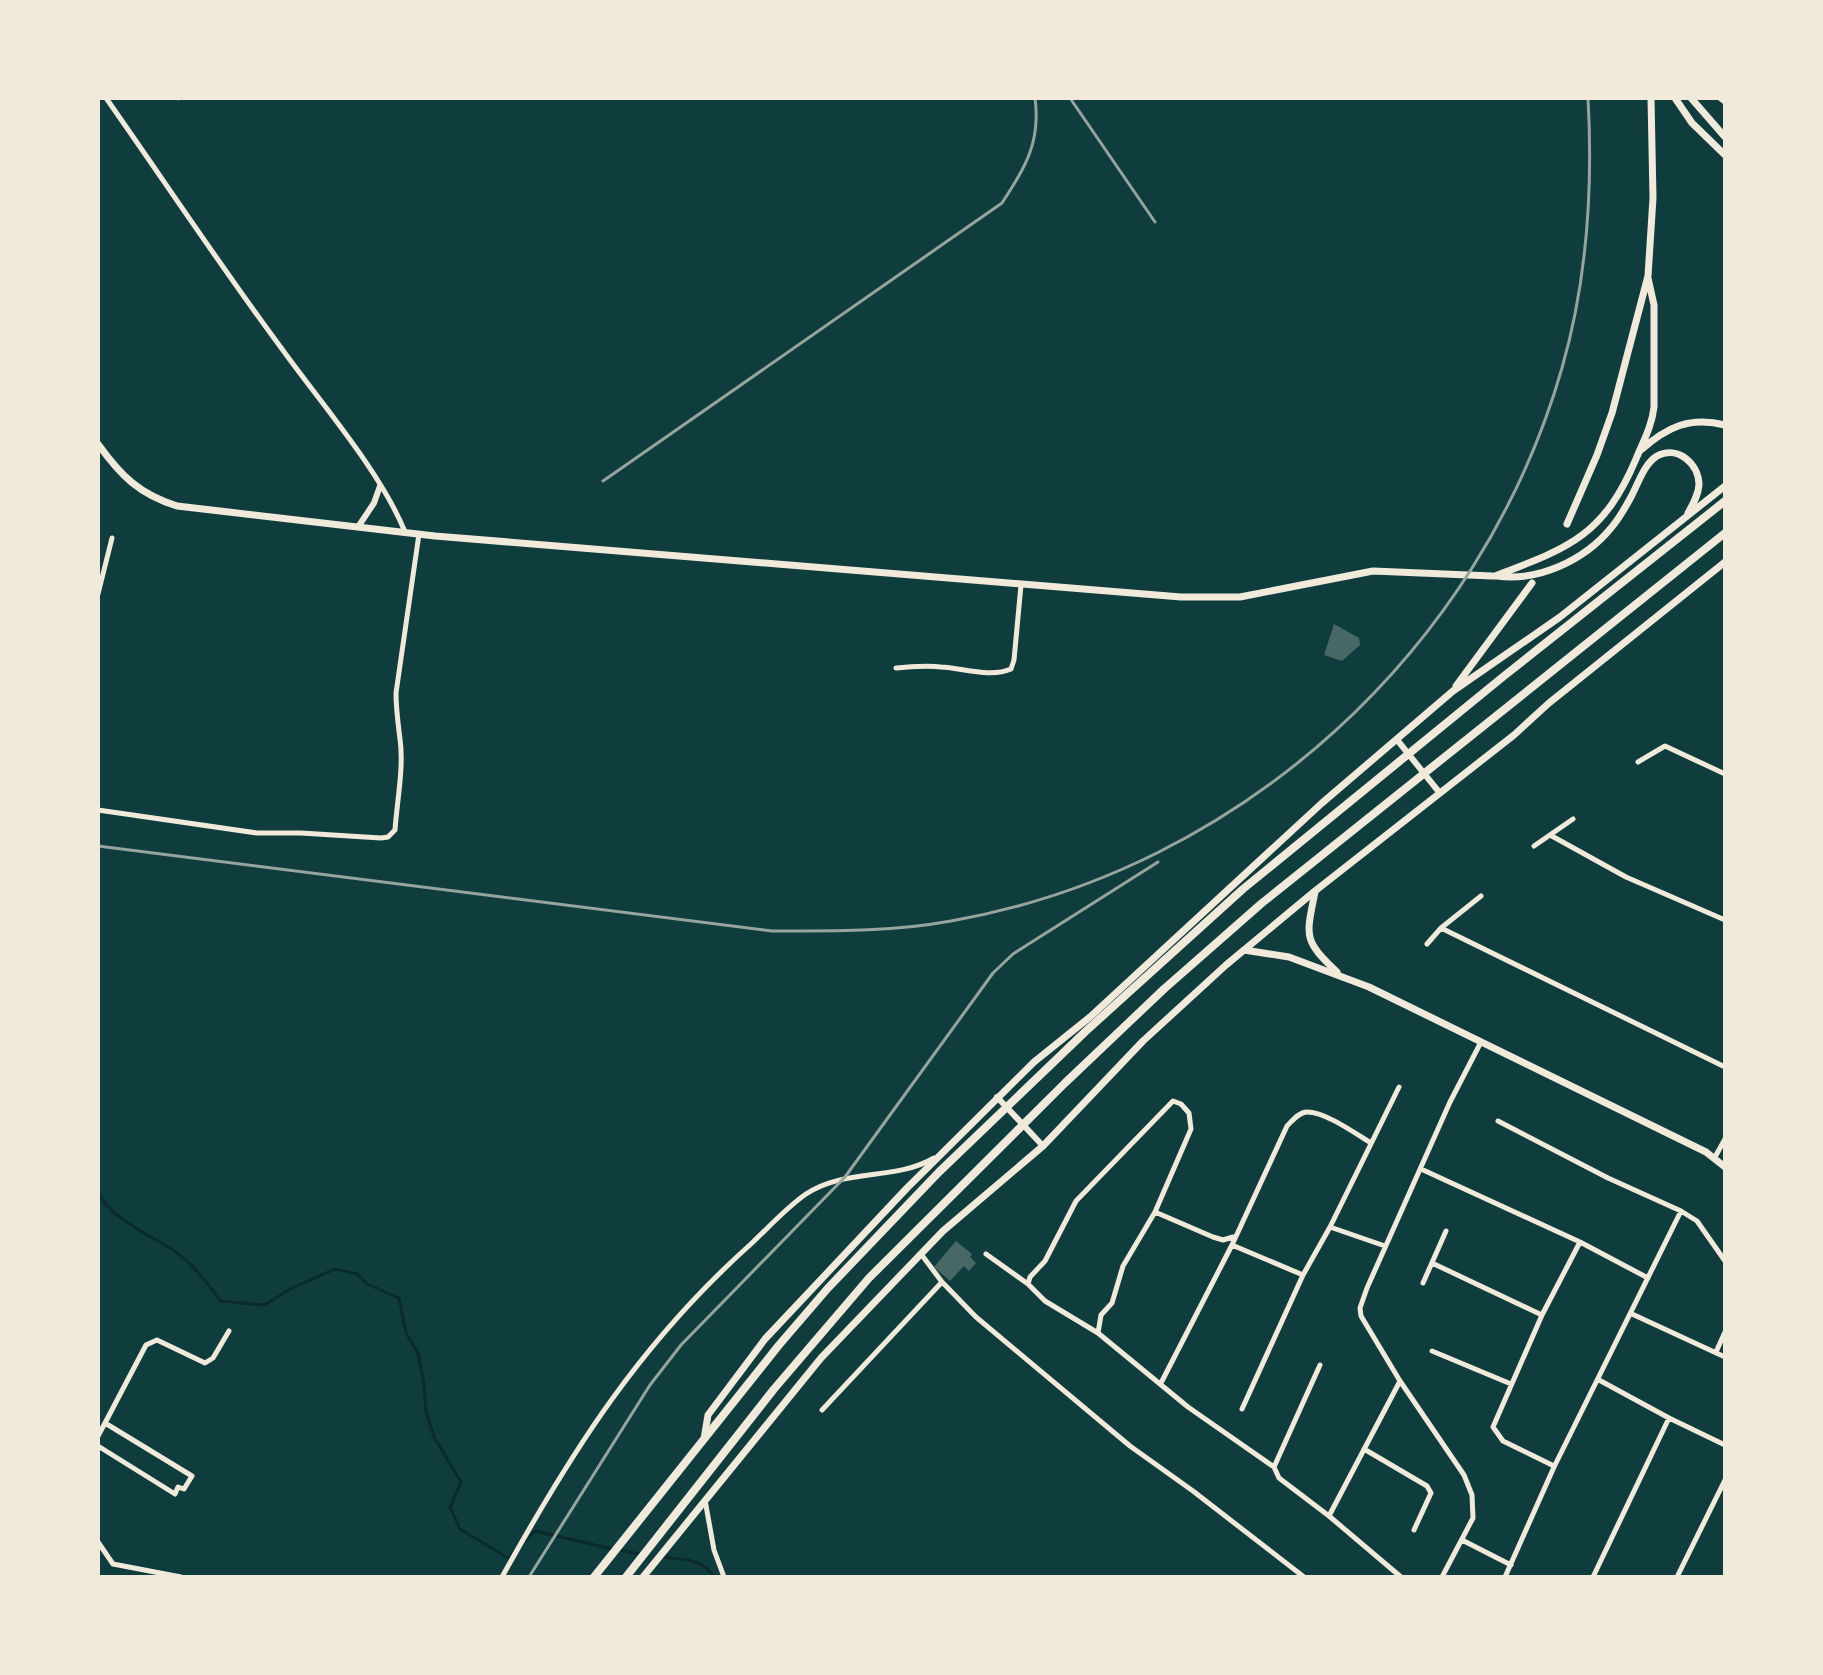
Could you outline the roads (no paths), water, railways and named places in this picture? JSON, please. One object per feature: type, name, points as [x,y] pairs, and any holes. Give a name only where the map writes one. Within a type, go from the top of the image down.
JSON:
[{"type":"main road","points":[[1567,524],[1612,413],[1648,276],[1653,198],[1651,98]]},
{"type":"main road","points":[[1675,98],[1692,123],[1725,155]]},
{"type":"main road","points":[[1691,98],[1725,137]]},
{"type":"main road","points":[[1493,576],[1538,560],[1584,536],[1613,504],[1651,424],[1654,407],[1654,305],[1648,276]]},
{"type":"main road","points":[[1639,451],[1656,437],[1682,423],[1698,421],[1725,425]]},
{"type":"main road","points":[[98,444],[130,483],[152,498],[177,506],[419,534],[1181,597],[1240,597],[1373,571],[1450,572],[1511,578],[1535,575],[1576,558],[1611,530],[1649,463],[1660,455],[1675,454],[1687,459],[1698,476],[1698,492],[1684,519]]},
{"type":"main road","points":[[704,1439],[708,1415],[765,1339],[941,1154],[1034,1062],[1090,1017],[1322,803],[1453,691],[1560,617],[1725,486]]},
{"type":"main road","points":[[597,1574],[828,1288],[903,1209],[1142,978],[1323,823],[1725,501]]},
{"type":"main road","points":[[626,1576],[774,1389],[869,1278],[1164,989],[1286,883],[1725,533]]},
{"type":"main road","points":[[643,1577],[821,1358],[943,1231],[1043,1146],[1143,1041],[1315,891],[1725,564]]},
{"type":"main road","points":[[1453,691],[1532,583]]},
{"type":"main road","points":[[1315,891],[1308,922],[1309,936],[1317,953],[1339,974]]},
{"type":"main road","points":[[1244,950],[1289,957],[1339,974],[1715,1157],[1725,1167]]},
{"type":"street","points":[[106,98],[380,486],[405,532]]},
{"type":"street","points":[[358,527],[374,503],[380,486]]},
{"type":"street","points":[[98,810],[257,833],[381,838],[391,835],[395,830],[399,772],[396,693],[419,534]]},
{"type":"street","points":[[98,594],[112,538]]},
{"type":"street","points":[[896,668],[938,666],[983,672],[1011,669],[1021,585]]},
{"type":"street","points":[[1398,741],[1439,792]]},
{"type":"street","points":[[1638,762],[1665,746],[1725,774]]},
{"type":"street","points":[[1534,846],[1573,819]]},
{"type":"street","points":[[1550,835],[1626,877],[1725,920]]},
{"type":"street","points":[[1427,944],[1441,928],[1481,896]]},
{"type":"street","points":[[1441,928],[1725,1067]]},
{"type":"street","points":[[1442,1577],[1473,1518],[1472,1495],[1464,1475],[1400,1381],[1361,1316],[1360,1308],[1450,1102],[1482,1041]]},
{"type":"street","points":[[1242,1409],[1303,1275],[1399,1087]]},
{"type":"street","points":[[997,1097],[1043,1146]]},
{"type":"street","points":[[1028,1284],[1030,1277],[1045,1261],[1076,1201],[1173,1101],[1181,1104],[1189,1113],[1191,1129],[1155,1212],[1123,1266],[1112,1303],[1101,1315],[1098,1333]]},
{"type":"street","points":[[1161,1383],[1232,1245],[1275,1146],[1287,1126],[1299,1114],[1308,1112],[1371,1143]]},
{"type":"street","points":[[1498,1121],[1608,1178],[1681,1211],[1697,1221],[1725,1261]]},
{"type":"street","points":[[1715,1157],[1725,1139]]},
{"type":"street","points":[[503,1574],[554,1484],[616,1391],[652,1344],[730,1262],[805,1194],[845,1177],[920,1166],[941,1154]]},
{"type":"street","points":[[1421,1169],[1580,1242],[1648,1278]]},
{"type":"street","points":[[1505,1577],[1554,1467],[1681,1211]]},
{"type":"street","points":[[1155,1212],[1213,1237],[1223,1240],[1234,1237]]},
{"type":"street","points":[[1330,1227],[1385,1246]]},
{"type":"street","points":[[1423,1283],[1446,1231]]},
{"type":"street","points":[[1554,1467],[1503,1441],[1493,1427],[1542,1315],[1580,1242]]},
{"type":"street","points":[[1232,1245],[1303,1275]]},
{"type":"street","points":[[921,1254],[942,1282],[976,1317],[1130,1446],[1304,1577]]},
{"type":"street","points":[[986,1254],[1028,1284],[1045,1301],[1098,1333],[1188,1407],[1274,1467],[1279,1478],[1401,1577]]},
{"type":"street","points":[[1432,1263],[1542,1315]]},
{"type":"street","points":[[822,1410],[942,1282]]},
{"type":"street","points":[[1632,1314],[1725,1357]]},
{"type":"street","points":[[98,1436],[146,1345],[157,1340],[205,1363],[213,1358],[229,1331]]},
{"type":"street","points":[[1716,1352],[1725,1332]]},
{"type":"street","points":[[1432,1351],[1511,1384]]},
{"type":"street","points":[[1274,1467],[1320,1365]]},
{"type":"street","points":[[1599,1380],[1725,1445]]},
{"type":"street","points":[[1329,1516],[1400,1381]]},
{"type":"street","points":[[1593,1577],[1669,1418]]},
{"type":"street","points":[[98,1446],[175,1494],[178,1487],[184,1489],[192,1476],[105,1423]]},
{"type":"street","points":[[1364,1449],[1427,1486],[1431,1493],[1414,1530]]},
{"type":"street","points":[[1677,1577],[1725,1480]]},
{"type":"street","points":[[705,1499],[714,1550],[724,1577]]},
{"type":"street","points":[[1462,1540],[1511,1565]]},
{"type":"street","points":[[98,1542],[113,1564],[181,1577]]},
{"type":"waterway","points":[[98,1193],[121,1218],[187,1261],[220,1301],[264,1305],[294,1287],[335,1269],[357,1274],[367,1284],[399,1298],[406,1333],[418,1353],[426,1412],[434,1437],[461,1482],[450,1507],[460,1529],[508,1558],[515,1551]]},
{"type":"waterway","points":[[523,1543],[535,1531],[612,1549]]},
{"type":"waterway","points":[[620,1550],[640,1554]]},
{"type":"waterway","points":[[663,1557],[698,1563],[714,1577]]},
{"type":"railway","points":[[603,481],[1002,203],[1018,178],[1033,142],[1035,98]]},
{"type":"railway","points":[[1070,98],[1155,222]]},
{"type":"railway","points":[[98,846],[772,931],[884,929],[951,921],[1057,894],[1157,853],[1250,798],[1335,731],[1410,653],[1473,566],[1524,471],[1562,368],[1583,268],[1589,200],[1588,98]]},
{"type":"railway","points":[[529,1577],[650,1385],[681,1345],[845,1177],[993,973],[1013,954],[1158,862]]}]
